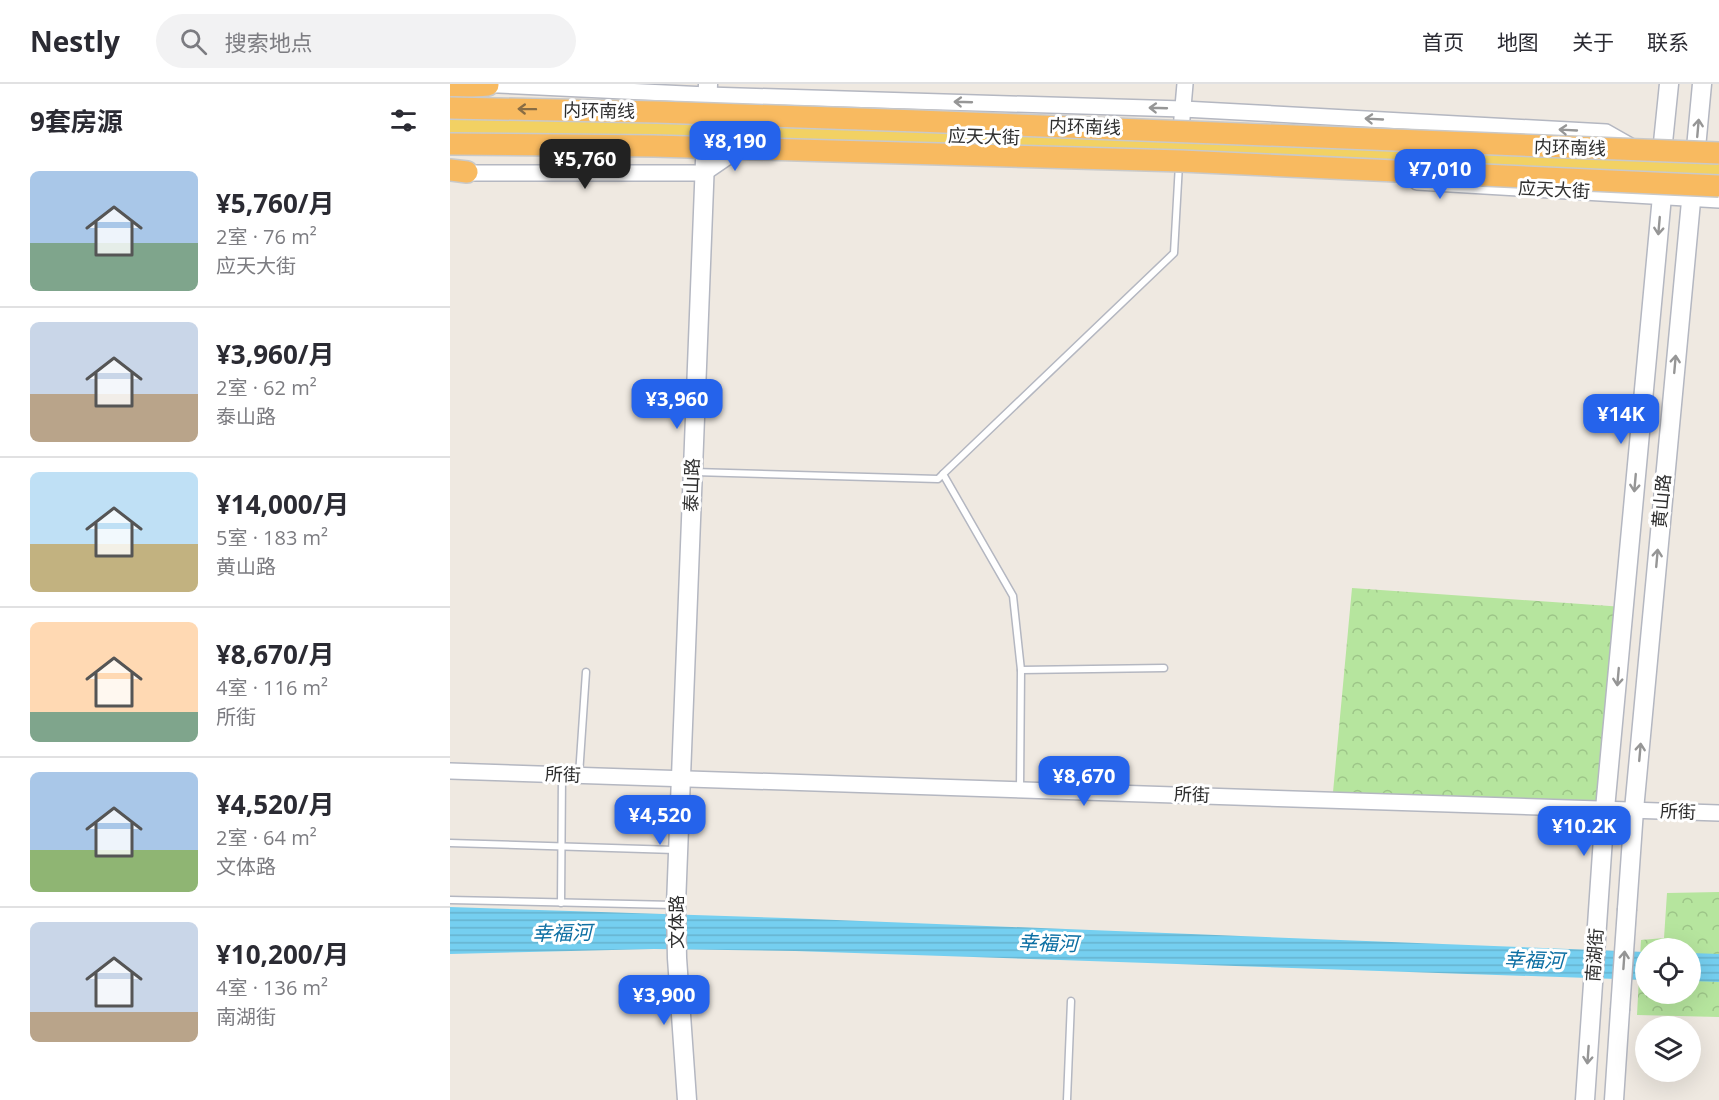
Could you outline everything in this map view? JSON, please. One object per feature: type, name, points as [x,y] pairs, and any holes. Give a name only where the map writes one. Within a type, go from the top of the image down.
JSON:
[{"type":"highway","points":[[450,88],[483,85]]},
{"type":"highway","name":"内环南线","points":[[450,108],[906,120],[1719,153]]},
{"type":"highway","name":"内环南线","points":[[450,144],[654,146],[1181,161],[1719,186]]},
{"type":"main road","name":"黄山路","points":[[1605,809],[1662,196],[1661,169],[1669,84]]},
{"type":"main road","name":"黄山路","points":[[1634,810],[1702,84]]},
{"type":"main road","name":"泰山路","points":[[681,779],[708,90]]},
{"type":"main road","name":"应天大街","points":[[450,124],[705,135],[1179,148],[1661,169],[1694,170],[1719,165]]},
{"type":"main road","name":"应天大街","points":[[450,138],[705,135],[747,143],[1179,148]]},
{"type":"main road","name":"应天大街","points":[[1694,170],[1719,177]]},
{"type":"main road","name":"文体路","points":[[681,779],[677,909],[687,1100]]},
{"type":"main road","name":"南湖街","points":[[1585,1100],[1605,809]]},
{"type":"main road","name":"南湖街","points":[[1614,1100],[1634,810]]},
{"type":"street","points":[[1179,148],[1185,84]]},
{"type":"street","name":"应天大街","points":[[483,85],[708,90],[1183,109],[1606,132],[1661,169]]},
{"type":"street","points":[[456,172],[704,173],[747,143]]},
{"type":"street","name":"应天大街","points":[[1179,148],[1202,170],[1719,200]]},
{"type":"street","name":"应天大街","points":[[1694,170],[1719,158]]},
{"type":"street","name":"所街","points":[[450,771],[1719,813]]},
{"type":"lane","points":[[693,472],[938,479],[1174,254],[1179,148]]},
{"type":"lane","points":[[943,474],[1013,596],[1022,670],[1020,789]]},
{"type":"lane","points":[[1022,670],[1164,668]]},
{"type":"lane","points":[[579,775],[586,672]]},
{"type":"lane","points":[[561,903],[562,775]]},
{"type":"lane","points":[[450,843],[678,850]]},
{"type":"lane","points":[[450,900],[677,909]]},
{"type":"lane","points":[[1066,1100],[1071,1001]]},
{"type":"green space","points":[[1352,588],[1624,607],[1605,809],[1332,803]]},
{"type":"green space","points":[[1719,892],[1719,1017],[1637,1015],[1638,1004],[1701,1004],[1701,938],[1664,938],[1667,893]]},
{"type":"water","name":"幸福河","points":[[450,907],[1635,952],[1635,980],[795,951],[654,949],[450,954]]},
{"type":"water","points":[[1701,953],[1719,954],[1719,982],[1701,981]]}]
